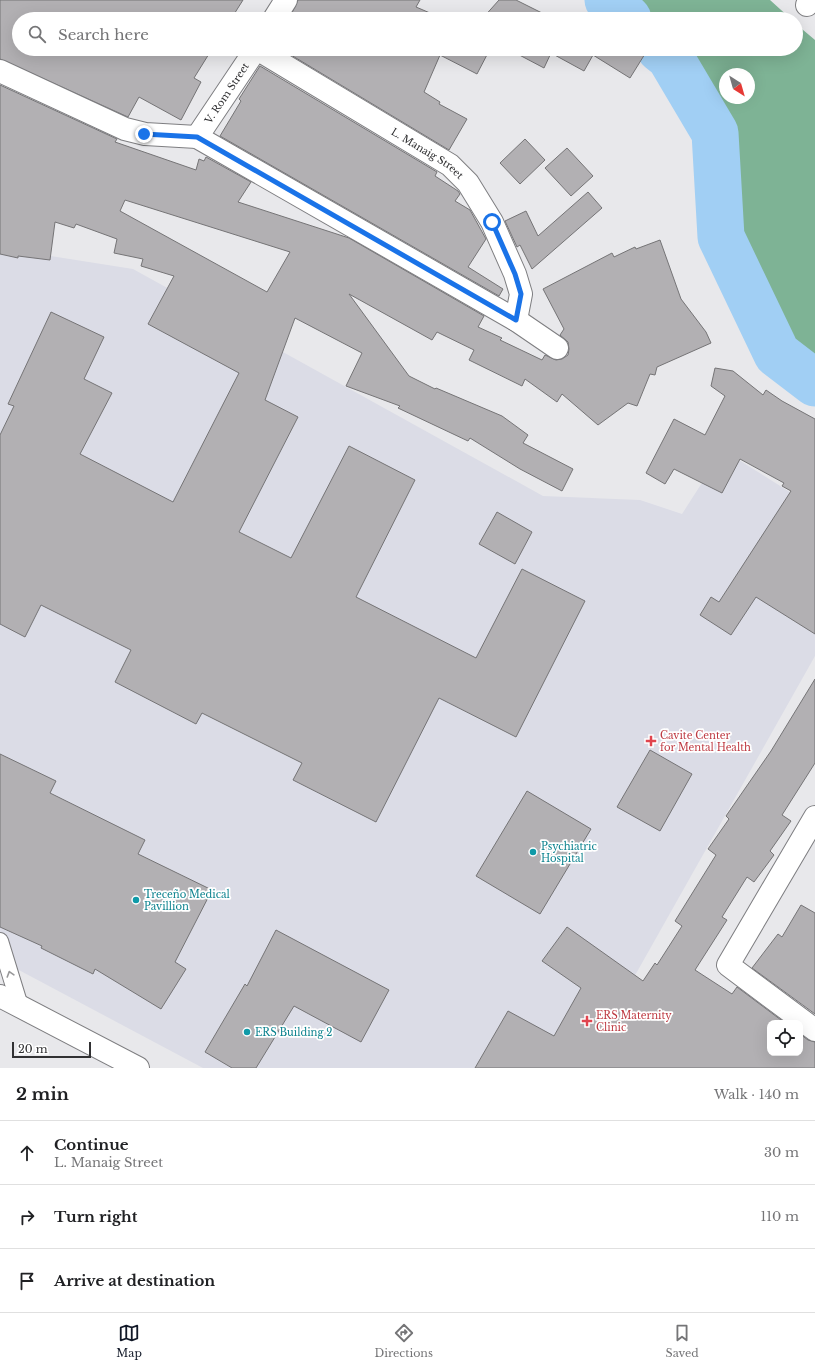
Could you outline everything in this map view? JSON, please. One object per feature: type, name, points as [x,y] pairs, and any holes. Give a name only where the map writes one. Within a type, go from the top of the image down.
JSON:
[{"type":"street","points":[[278,12],[286,0]]},
{"type":"street","name":"V. Rom Street","points":[[197,137],[252,56]]},
{"type":"street","name":"L. Manaig Street","points":[[269,56],[450,165],[468,183],[492,222],[515,274],[521,294],[516,320]]},
{"type":"street","points":[[0,71],[125,129],[144,134],[197,137],[516,320],[557,348]]},
{"type":"street","points":[[815,817],[728,965],[815,1030]]},
{"type":"street","points":[[0,996],[138,1068]]},
{"type":"lane","points":[[0,941],[20,1006]]},
{"type":"shaded area","points":[[0,248],[133,269],[543,496],[640,500],[682,514],[723,450],[815,508],[815,656],[611,1018],[536,1068],[203,1068],[0,960]]},
{"type":"green space","points":[[608,0],[770,0],[783,12],[621,12]]},
{"type":"green space","points":[[803,30],[815,40],[815,383],[777,354],[721,237],[715,133],[669,56],[803,56]]},
{"type":"building","points":[[0,0],[243,0],[235,12],[12,12],[12,56],[208,56],[194,78],[201,82],[181,120],[139,97],[128,117],[0,59]]},
{"type":"building","points":[[298,0],[420,0],[416,7],[428,12],[292,12]]},
{"type":"building","points":[[499,0],[516,0],[540,12],[488,12]]},
{"type":"building","points":[[293,56],[440,56],[424,92],[440,102],[439,104],[467,119],[449,150]]},
{"type":"building","points":[[442,56],[486,56],[477,74]]},
{"type":"building","points":[[521,56],[550,56],[544,68]]},
{"type":"building","points":[[556,56],[592,56],[584,71]]},
{"type":"building","points":[[595,56],[644,56],[630,78]]},
{"type":"building","points":[[260,66],[437,172],[435,176],[458,191],[460,194],[455,201],[470,210],[486,239],[468,267],[503,289],[499,296],[220,136],[241,101],[239,99]]},
{"type":"building","points":[[0,85],[117,139],[115,142],[196,170],[199,159],[204,161],[206,157],[251,182],[238,202],[349,238],[484,316],[478,327],[502,338],[500,340],[542,360],[545,355],[556,360],[562,359],[568,355],[569,349],[568,342],[560,335],[564,329],[543,289],[612,253],[614,257],[635,247],[636,249],[660,240],[681,299],[706,332],[711,343],[657,367],[655,375],[650,374],[637,406],[628,403],[598,425],[562,394],[557,402],[525,379],[522,386],[469,360],[474,350],[437,332],[432,340],[349,294],[409,376],[435,389],[436,388],[502,416],[528,435],[523,443],[573,469],[562,491],[520,469],[470,438],[468,441],[398,408],[400,406],[346,386],[362,353],[295,318],[265,400],[298,417],[239,532],[291,558],[349,446],[415,480],[356,597],[476,658],[522,569],[585,601],[516,737],[439,698],[376,822],[293,780],[302,763],[202,713],[196,724],[115,682],[131,650],[41,605],[25,637],[0,624],[0,435],[14,406],[8,404],[51,312],[104,337],[84,379],[112,393],[80,454],[173,502],[239,373],[148,324],[174,276],[141,266],[143,259],[114,253],[117,239],[76,224],[74,228],[55,222],[50,260],[18,256],[18,258],[0,254]],"holes":[[[125,200],[290,252],[267,292],[120,211]]]},
{"type":"building","points":[[525,139],[545,160],[520,184],[500,163]]},
{"type":"building","points":[[567,148],[593,176],[571,196],[545,168]]},
{"type":"building","points":[[588,192],[602,208],[532,269],[520,245],[517,247],[505,221],[526,211],[538,236]]},
{"type":"building","points":[[715,368],[733,371],[763,395],[766,390],[782,401],[815,419],[815,634],[756,597],[731,635],[700,615],[711,597],[719,602],[791,491],[782,486],[784,483],[740,459],[722,493],[674,469],[665,484],[646,473],[674,419],[705,435],[725,396],[711,386]]},
{"type":"building","points":[[497,512],[532,532],[515,564],[479,544]]},
{"type":"building","points":[[815,679],[815,763],[782,815],[791,821],[770,851],[774,855],[754,882],[747,877],[722,917],[727,920],[695,970],[732,994],[737,987],[781,1020],[767,1020],[767,1056],[803,1056],[803,1036],[808,1040],[815,1042],[815,1068],[475,1068],[508,1011],[554,1036],[581,988],[542,961],[567,927],[643,981],[655,963],[657,965],[682,926],[675,921],[716,855],[708,849],[729,819],[726,816],[771,751]]},
{"type":"building","points":[[650,750],[692,774],[660,831],[617,807]]},
{"type":"building","points":[[0,754],[56,781],[50,793],[145,840],[138,854],[212,890],[175,962],[186,969],[161,1009],[95,969],[93,974],[41,948],[42,946],[0,927]]},
{"type":"building","name":"Psychiatric Hospital","points":[[527,791],[591,829],[540,914],[476,876]]},
{"type":"building","points":[[801,905],[815,913],[815,1014],[752,968],[778,934],[782,937]]},
{"type":"building","points":[[276,930],[389,990],[361,1042],[294,1006],[256,1068],[232,1068],[205,1052],[245,984],[247,986]]},
{"type":"waterway","points":[[608,0],[621,12]]},
{"type":"waterway","points":[[669,56],[715,133],[721,237],[777,354],[815,383]]},
{"type":"place","name":"Cavite Center for Mental Health","points":[[651,741]]},
{"type":"place","name":"Psychiatric Hospital","points":[[533,852]]},
{"type":"place","name":"Treceño Medical Pavillion","points":[[136,900]]},
{"type":"place","name":"ERS Maternity Clinic","points":[[587,1021]]},
{"type":"place","name":"ERS Building 2","points":[[247,1032]]},
{"type":"route","points":[[144,134],[197,137],[516,320],[521,294],[515,274],[492,222]]}]
